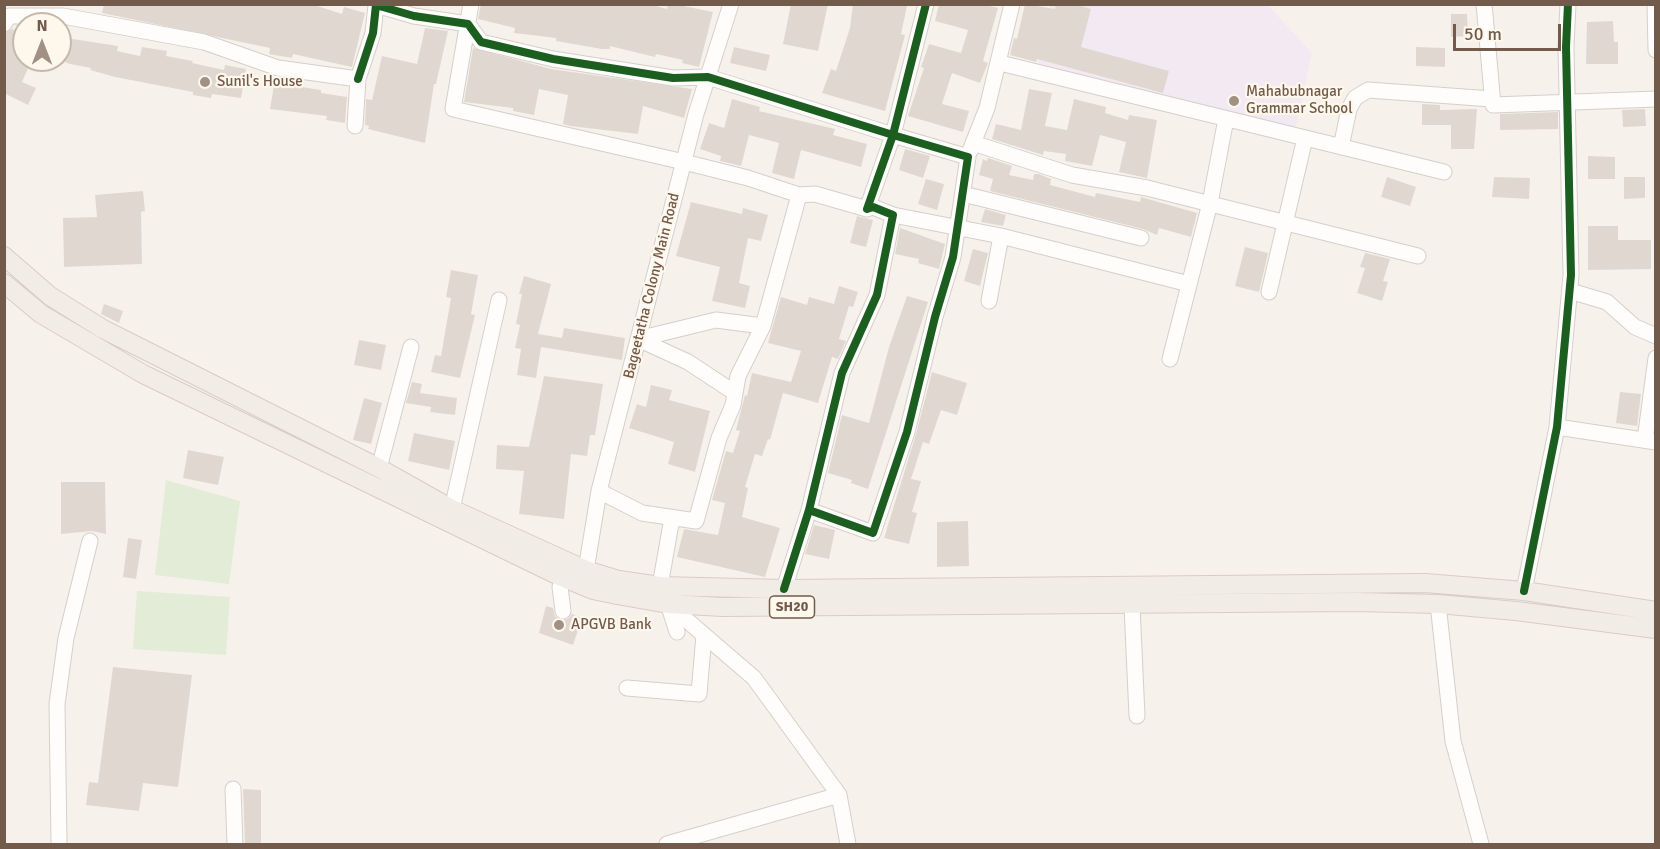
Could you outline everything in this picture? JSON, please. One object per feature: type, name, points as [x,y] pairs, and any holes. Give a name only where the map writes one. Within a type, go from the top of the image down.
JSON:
[{"type":"main road","name":"SH20","points":[[4,256],[50,296],[103,329],[379,468],[453,509],[586,570],[619,580],[660,586],[784,589],[1425,584],[1524,591],[1656,611]]},
{"type":"main road","name":"SH20","points":[[4,283],[41,314],[143,374],[563,578],[593,590],[668,604],[723,607],[1132,606],[1356,602],[1438,604],[1516,611],[1656,629]]},
{"type":"street","points":[[355,126],[358,79],[373,33],[376,4],[414,16],[468,24],[481,42],[542,56],[673,78],[708,77],[893,135],[970,150],[1072,175],[1147,188],[1418,256]]},
{"type":"street","points":[[471,4],[453,109],[684,162],[748,178],[799,195],[815,194],[867,209],[873,207],[893,215],[1001,236],[1190,284]]},
{"type":"street","points":[[867,209],[893,135],[926,4]]},
{"type":"street","points":[[809,510],[873,533],[907,432],[935,317],[953,257],[970,150],[1000,63],[1012,4]]},
{"type":"street","points":[[1484,4],[1493,105],[1656,99]]},
{"type":"street","points":[[1524,591],[1557,427],[1570,291],[1568,4]]},
{"type":"street","points":[[1654,4],[1656,50]]},
{"type":"street","name":"Bageetatha Colony Main Road","points":[[586,570],[599,491],[684,162],[728,5]]},
{"type":"street","points":[[9,15],[67,10],[204,42],[278,68],[358,79]]},
{"type":"street","points":[[1000,63],[1444,172]]},
{"type":"street","points":[[1341,147],[1348,109],[1355,98],[1368,90],[1492,99]]},
{"type":"street","points":[[1170,359],[1210,203],[1226,119]]},
{"type":"street","points":[[1269,292],[1305,138]]},
{"type":"street","points":[[963,194],[1141,238]]},
{"type":"street","points":[[599,491],[642,513],[696,521],[719,438],[735,393],[738,376],[763,326],[799,195]]},
{"type":"street","points":[[784,589],[809,510],[842,373],[878,295],[893,215]]},
{"type":"street","points":[[989,302],[1001,236]]},
{"type":"street","points":[[1570,291],[1606,302],[1635,327],[1656,336]]},
{"type":"street","points":[[453,509],[499,300]]},
{"type":"street","points":[[638,339],[716,320],[763,326]]},
{"type":"street","points":[[638,339],[688,362],[735,393]]},
{"type":"street","points":[[379,468],[411,347]]},
{"type":"street","points":[[1557,427],[1651,441],[1656,358]]},
{"type":"street","points":[[672,518],[660,586],[677,632]]},
{"type":"street","points":[[59,844],[57,704],[66,638],[85,570],[90,541]]},
{"type":"street","points":[[563,578],[560,587],[563,611]]},
{"type":"street","points":[[668,604],[754,678],[839,795],[848,844]]},
{"type":"street","points":[[1438,604],[1453,741],[1481,844]]},
{"type":"street","points":[[1132,606],[1137,716]]},
{"type":"street","points":[[627,688],[699,694],[704,635]]},
{"type":"street","points":[[233,789],[235,844]]},
{"type":"street","points":[[667,844],[839,795]]},
{"type":"shaded area","name":"Mahabubnagar Grammar School","points":[[1051,4],[1268,5],[1312,53],[1294,135],[1037,66]]},
{"type":"green space","points":[[166,480],[240,501],[229,584],[155,575]]},
{"type":"green space","points":[[137,591],[230,597],[226,655],[133,649]]},
{"type":"building","points":[[104,4],[311,4],[342,14],[344,7],[365,13],[352,67],[293,54],[292,58],[269,54],[270,48],[102,13]]},
{"type":"building","points":[[481,4],[649,4],[667,9],[668,4],[674,4],[713,12],[699,67],[682,63],[683,60],[656,54],[655,57],[610,46],[610,49],[602,49],[556,41],[556,38],[514,33],[515,28],[478,19]]},
{"type":"building","points":[[791,4],[828,4],[818,51],[783,44]]},
{"type":"building","points":[[853,4],[907,6],[901,34],[905,35],[885,111],[822,93],[831,69],[836,71],[850,28]]},
{"type":"building","points":[[939,4],[981,4],[998,8],[983,61],[988,63],[980,83],[952,73],[942,104],[969,111],[963,132],[908,116],[924,68],[921,67],[929,44],[961,53],[968,30],[935,21]]},
{"type":"building","points":[[1025,4],[1055,9],[1056,4],[1075,4],[1091,9],[1081,47],[1169,71],[1163,93],[1037,59],[1036,62],[1010,55],[1014,38],[1017,39]]},
{"type":"building","points":[[1451,14],[1467,14],[1468,36],[1451,37]]},
{"type":"building","points":[[1613,21],[1614,42],[1618,42],[1618,64],[1586,64],[1587,22]]},
{"type":"building","points":[[425,28],[448,31],[436,84],[434,84],[425,143],[368,129],[369,126],[365,125],[366,99],[372,100],[382,56],[417,64]]},
{"type":"building","points":[[12,29],[12,72],[26,72],[22,82],[36,88],[28,105],[4,93],[4,34]]},
{"type":"building","points":[[72,39],[118,46],[117,51],[140,56],[142,47],[167,51],[166,56],[224,70],[225,65],[246,69],[241,98],[212,94],[211,98],[193,95],[193,92],[115,77],[90,70],[91,68],[72,64]]},
{"type":"building","points":[[734,47],[770,55],[766,71],[730,63]]},
{"type":"building","points":[[1416,47],[1445,48],[1445,67],[1416,66]]},
{"type":"building","points":[[473,48],[551,69],[692,89],[684,118],[643,106],[638,134],[570,126],[563,124],[568,95],[539,89],[534,115],[513,111],[513,108],[464,102]]},
{"type":"building","points":[[275,79],[295,83],[295,86],[321,90],[321,93],[347,97],[345,123],[326,120],[327,116],[270,109]]},
{"type":"building","points":[[1029,89],[1052,93],[1045,126],[1067,130],[1074,99],[1106,107],[1105,113],[1128,120],[1129,115],[1157,120],[1147,178],[1119,172],[1126,142],[1100,135],[1092,166],[1065,161],[1066,154],[1044,151],[1043,155],[992,139],[996,124],[1021,130]]},
{"type":"building","points":[[732,99],[760,107],[759,111],[835,129],[833,135],[867,144],[861,167],[801,150],[794,179],[772,173],[779,143],[749,135],[741,166],[720,161],[721,156],[700,149],[709,123],[724,128]]},
{"type":"building","points":[[1422,104],[1440,105],[1440,110],[1477,109],[1474,149],[1451,149],[1451,125],[1422,125]]},
{"type":"building","points":[[1645,109],[1646,126],[1623,127],[1622,110]]},
{"type":"building","points":[[1558,112],[1558,129],[1500,130],[1500,114]]},
{"type":"building","points":[[905,149],[930,156],[923,178],[899,170]]},
{"type":"building","points":[[1588,156],[1615,157],[1615,179],[1588,179]]},
{"type":"building","points":[[988,158],[1012,166],[1009,175],[1033,180],[1034,174],[1039,174],[1051,179],[1050,185],[1095,197],[1096,193],[1140,202],[1141,197],[1197,213],[1191,237],[1159,228],[1157,235],[1143,229],[990,191],[993,179],[979,175],[983,159],[987,161]]},
{"type":"building","points":[[1387,177],[1416,187],[1410,206],[1381,197]]},
{"type":"building","points":[[1494,177],[1530,178],[1529,199],[1492,197]]},
{"type":"building","points":[[1624,177],[1645,177],[1645,198],[1624,199]]},
{"type":"building","points":[[926,179],[944,184],[937,210],[918,204]]},
{"type":"building","points":[[143,191],[145,211],[141,212],[142,264],[64,267],[63,218],[97,217],[95,195]]},
{"type":"building","points":[[691,202],[742,214],[743,208],[768,215],[761,241],[748,238],[739,283],[750,286],[745,308],[712,301],[720,267],[676,256]]},
{"type":"building","points":[[985,209],[1006,215],[1003,226],[981,222]]},
{"type":"building","points":[[857,216],[873,220],[866,247],[850,243]]},
{"type":"building","points":[[1588,226],[1618,226],[1618,240],[1651,240],[1651,269],[1588,270]]},
{"type":"building","points":[[900,228],[945,244],[939,269],[918,263],[919,259],[895,254]]},
{"type":"building","points":[[1245,247],[1268,253],[1259,292],[1235,286]]},
{"type":"building","points":[[973,249],[988,253],[980,286],[964,281]]},
{"type":"building","points":[[1365,253],[1390,259],[1383,281],[1388,282],[1382,301],[1357,293],[1365,268],[1360,267]]},
{"type":"building","points":[[451,270],[478,275],[471,314],[475,315],[460,378],[431,372],[435,355],[441,356],[451,298],[446,297]]},
{"type":"building","points":[[524,276],[551,284],[538,334],[562,338],[564,328],[625,338],[622,360],[541,347],[536,378],[517,375],[521,349],[515,348],[520,325],[516,324],[522,294],[519,294]]},
{"type":"building","points":[[839,286],[858,292],[853,307],[849,306],[839,339],[846,341],[838,359],[832,357],[818,403],[783,393],[770,440],[768,439],[762,456],[755,454],[745,487],[748,488],[742,517],[780,528],[765,577],[677,557],[684,529],[718,535],[725,503],[712,500],[726,451],[733,453],[740,431],[736,430],[752,373],[791,382],[801,351],[768,343],[781,297],[807,305],[809,297],[834,304]]},
{"type":"building","points":[[907,296],[928,302],[868,489],[851,483],[852,480],[828,473],[842,415],[869,423],[889,347]]},
{"type":"building","points":[[104,304],[123,311],[119,323],[101,314]]},
{"type":"building","points":[[359,340],[386,345],[381,370],[354,365]]},
{"type":"building","points":[[932,372],[967,383],[957,415],[941,410],[929,444],[923,442],[911,479],[921,481],[912,512],[917,513],[909,544],[884,538],[916,434]]},
{"type":"building","points":[[544,376],[603,384],[595,435],[590,435],[587,456],[571,454],[564,519],[519,514],[524,471],[496,469],[497,445],[529,447]]},
{"type":"building","points":[[412,382],[422,384],[420,393],[457,398],[455,415],[430,412],[431,407],[406,403]]},
{"type":"building","points":[[651,385],[672,390],[669,400],[710,411],[695,472],[668,464],[674,442],[629,428],[637,404],[646,407]]},
{"type":"building","points":[[1620,392],[1641,394],[1637,426],[1616,423]]},
{"type":"building","points":[[364,398],[382,403],[371,444],[353,440]]},
{"type":"building","points":[[414,433],[455,441],[449,470],[408,461]]},
{"type":"building","points":[[188,450],[224,457],[218,485],[183,478]]},
{"type":"building","points":[[61,482],[105,482],[106,534],[92,531],[61,534]]},
{"type":"building","points":[[968,521],[969,566],[937,567],[937,522]]},
{"type":"building","points":[[814,525],[835,530],[829,559],[805,554]]},
{"type":"building","points":[[128,538],[142,540],[136,579],[123,577]]},
{"type":"building","points":[[546,606],[553,608],[555,616],[560,620],[568,619],[572,614],[582,618],[573,645],[539,633]]},
{"type":"building","points":[[113,667],[192,675],[178,787],[143,783],[139,811],[86,805],[89,782],[98,783]]},
{"type":"building","points":[[243,789],[261,790],[261,844],[245,844]]},
{"type":"cycle path","points":[[358,79],[373,33],[376,5],[414,16],[468,24],[481,42],[553,59],[673,78],[708,77],[893,135],[926,4]]},
{"type":"cycle path","points":[[1524,591],[1557,427],[1571,275],[1566,47],[1568,4]]},
{"type":"cycle path","points":[[784,589],[809,510],[873,533],[907,432],[935,317],[953,257],[968,157],[893,135],[867,209],[873,207],[893,215],[877,295],[842,373],[809,510]]},
{"type":"place","name":"Sunil's House","points":[[205,82]]},
{"type":"place","name":"Mahabubnagar Grammar School","points":[[1234,101]]},
{"type":"place","name":"APGVB Bank","points":[[559,625]]}]
